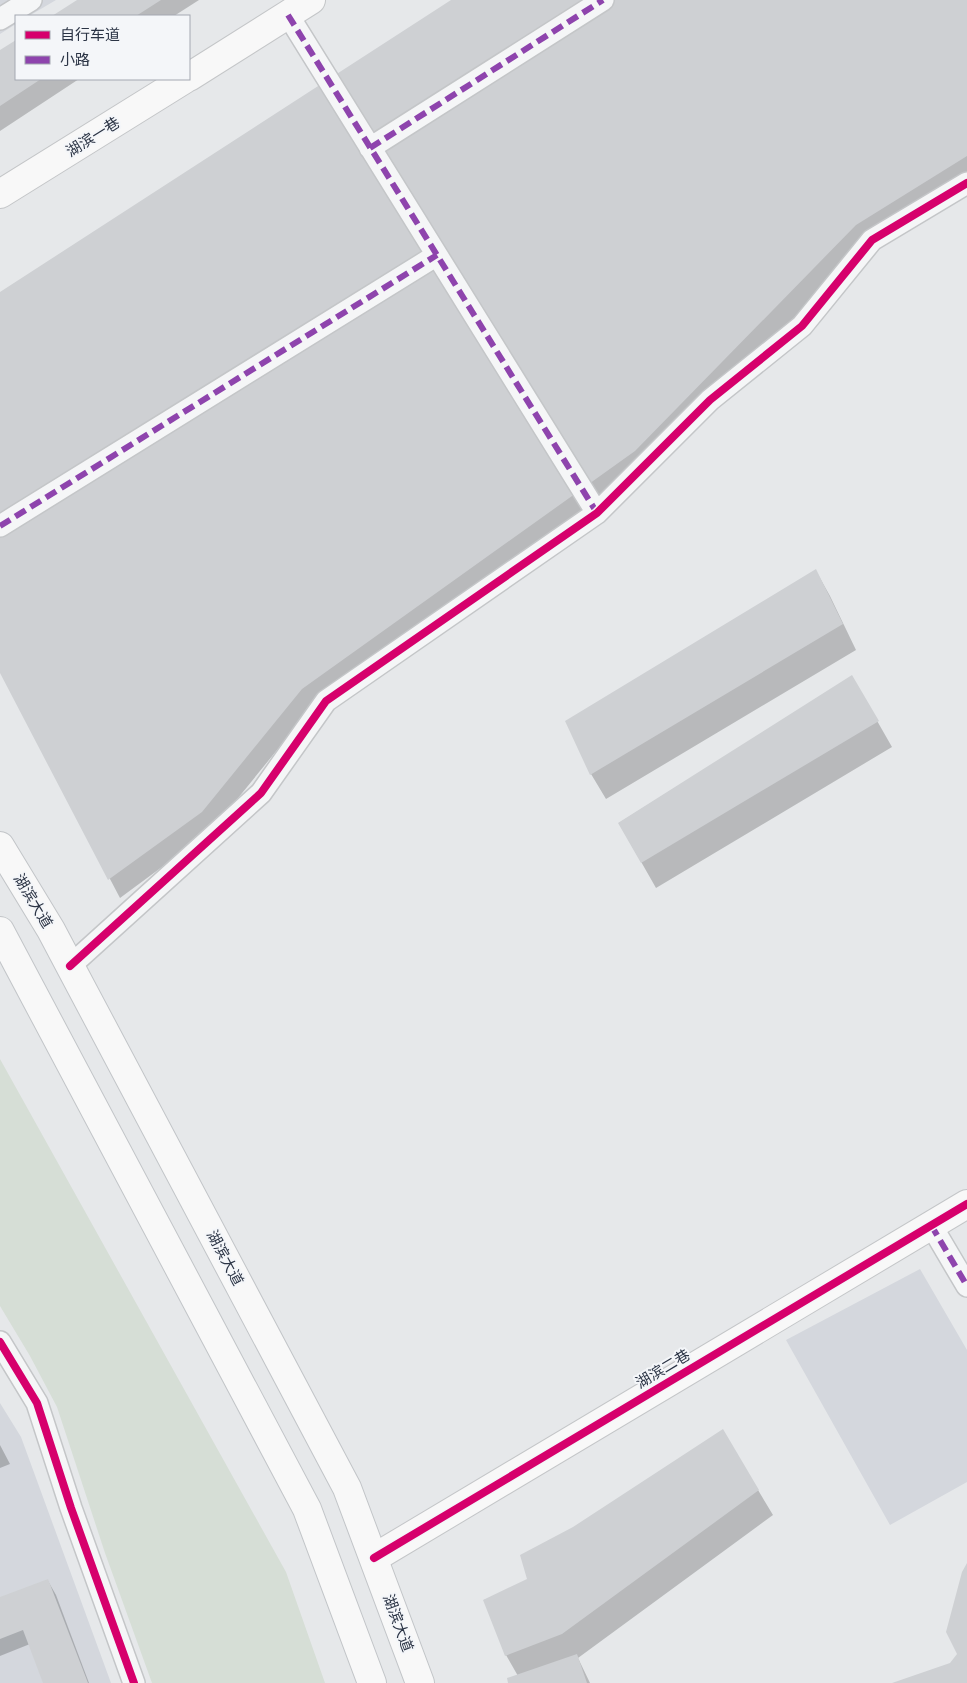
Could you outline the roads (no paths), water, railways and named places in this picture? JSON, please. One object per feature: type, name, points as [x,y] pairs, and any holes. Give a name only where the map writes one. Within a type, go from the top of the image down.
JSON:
[{"type":"main road","points":[[190,75],[311,0]]},
{"type":"main road","name":"湖滨一巷","points":[[0,194],[183,80]]},
{"type":"main road","name":"湖滨大道","points":[[0,846],[51,930],[347,1488],[420,1683]]},
{"type":"main road","points":[[3,944],[307,1509],[372,1683]]},
{"type":"main road","name":"湖滨二巷","points":[[374,1558],[967,1204]]},
{"type":"street","points":[[0,18],[31,0]]},
{"type":"street","points":[[370,148],[603,0]]},
{"type":"street","points":[[288,15],[597,513]]},
{"type":"street","points":[[70,966],[261,794],[326,701],[597,513],[710,400],[802,326],[872,240],[967,183]]},
{"type":"street","points":[[0,526],[437,255]]},
{"type":"street","points":[[931,1225],[967,1286]]},
{"type":"street","points":[[0,1342],[37,1403],[71,1508],[134,1683]]}]
